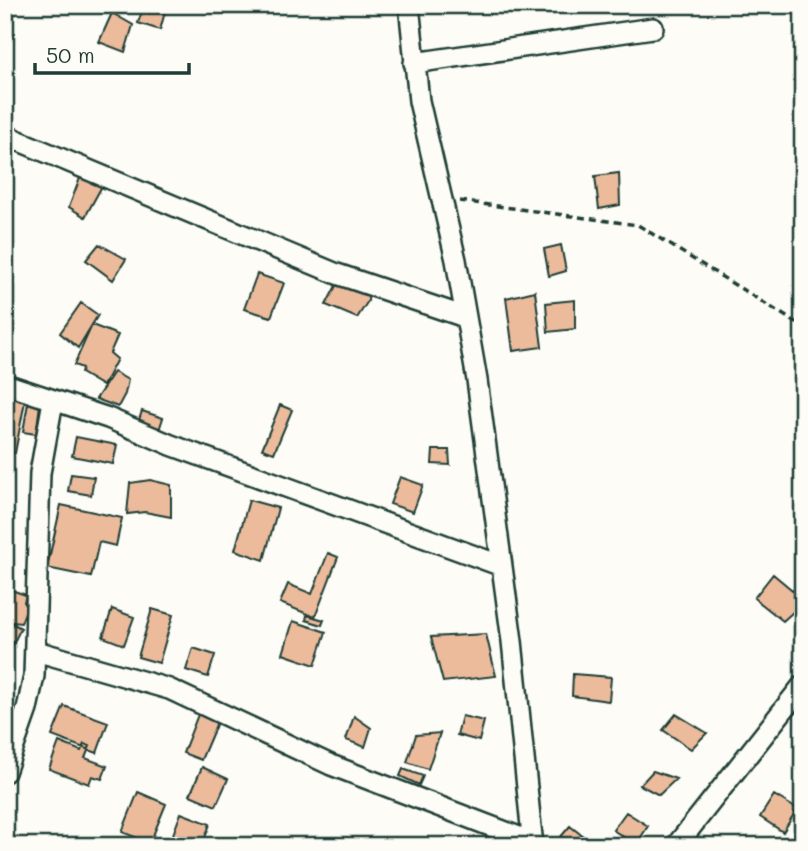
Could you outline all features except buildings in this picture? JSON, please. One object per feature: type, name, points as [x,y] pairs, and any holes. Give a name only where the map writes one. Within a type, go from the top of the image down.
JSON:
[{"type":"street","points":[[36,651],[169,689],[331,765],[532,844],[502,566],[466,317],[414,63],[409,5]]},
{"type":"street","points":[[414,63],[653,28]]},
{"type":"street","points":[[5,135],[337,274],[466,317]]},
{"type":"street","points":[[5,384],[108,418],[171,444],[502,566]]},
{"type":"street","points":[[5,772],[27,709],[36,651],[40,473],[53,401]]},
{"type":"street","points":[[676,846],[803,685]]},
{"type":"path","points":[[441,198],[638,225],[803,327]]}]
